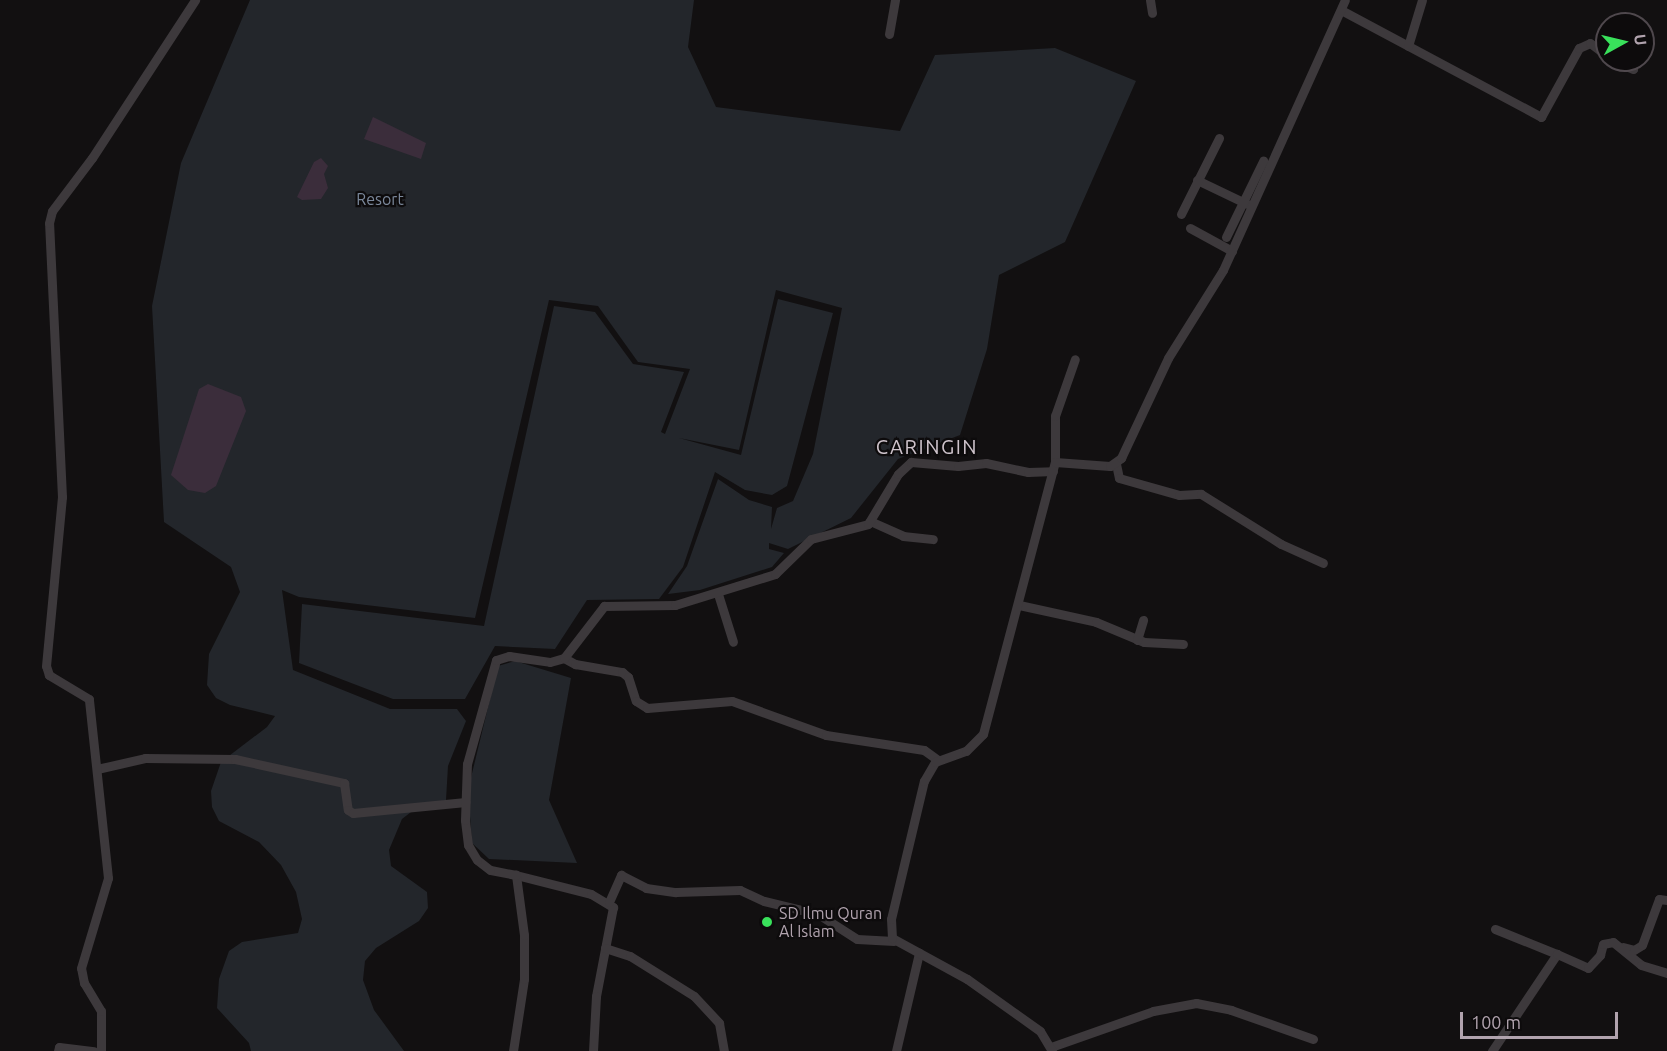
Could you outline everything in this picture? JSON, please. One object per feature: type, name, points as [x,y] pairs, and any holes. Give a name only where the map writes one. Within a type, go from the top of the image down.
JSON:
[{"type":"street","points":[[101,1051],[101,1011],[84,983],[81,968],[108,884],[88,696],[47,671],[62,497],[49,223],[52,211],[96,152],[195,0]]},
{"type":"street","points":[[889,34],[896,0]]},
{"type":"street","points":[[1150,0],[1152,13]]},
{"type":"street","points":[[1408,46],[1422,0]]},
{"type":"street","points":[[1226,237],[1248,204],[1343,5],[1408,46],[1541,117],[1579,48],[1590,43],[1595,47]]},
{"type":"street","points":[[1180,214],[1219,138]]},
{"type":"street","points":[[1263,161],[1232,252],[1168,358],[1116,464],[1119,478],[1179,495],[1201,494],[1281,544],[1323,563]]},
{"type":"street","points":[[1197,180],[1248,204]]},
{"type":"street","points":[[1190,228],[1232,252]]},
{"type":"street","points":[[894,941],[890,935],[891,919],[927,773],[939,760],[966,751],[983,734],[1020,605],[1054,466],[1055,416],[1075,359]]},
{"type":"street","points":[[870,521],[898,474],[911,462],[958,466],[986,463],[1028,472],[1054,466],[1116,464]]},
{"type":"street","points":[[609,902],[585,892],[490,870],[473,855],[466,838],[467,764],[496,660],[509,656],[550,662],[564,658],[584,637],[604,606],[670,606],[718,594],[779,572],[811,539],[870,521],[903,536],[933,539]]},
{"type":"street","points":[[718,594],[733,642]]},
{"type":"street","points":[[1020,605],[1096,622],[1137,640],[1183,644]]},
{"type":"street","points":[[1137,640],[1143,620]]},
{"type":"street","points":[[564,658],[575,664],[626,674],[634,698],[642,706],[732,701],[826,735],[924,750],[939,760]]},
{"type":"street","points":[[97,770],[145,758],[235,759],[344,783],[348,808],[353,813],[465,801]]},
{"type":"street","points":[[513,1051],[524,979],[525,935],[516,875]]},
{"type":"street","points":[[593,1051],[596,996],[612,915],[609,902],[621,875],[646,888],[676,892],[740,890],[764,901],[818,914],[857,939],[894,941],[951,968],[1044,1034],[1051,1049],[1153,1011],[1196,1003],[1231,1010],[1313,1039]]},
{"type":"street","points":[[1495,929],[1588,968],[1605,943],[1634,950],[1642,945],[1659,899],[1667,900]]},
{"type":"street","points":[[1621,946],[1641,965],[1667,973]]},
{"type":"street","points":[[605,948],[630,956],[694,996],[721,1027],[724,1051]]},
{"type":"street","points":[[896,1051],[919,953]]},
{"type":"street","points":[[1492,1051],[1557,954]]},
{"type":"street","points":[[58,1051],[59,1047],[94,1051]]},
{"type":"green space","name":"Resort","points":[[250,0],[694,0],[688,47],[716,107],[900,131],[935,55],[1055,48],[1136,81],[1065,242],[999,275],[987,349],[960,435],[898,459],[851,518],[788,549],[769,543],[769,549],[784,553],[772,567],[700,590],[668,594],[687,566],[718,479],[749,500],[772,507],[771,529],[777,508],[793,501],[813,454],[842,308],[776,290],[739,450],[679,438],[741,455],[778,299],[833,313],[787,486],[772,495],[745,490],[715,472],[683,567],[659,599],[587,600],[555,649],[495,646],[465,699],[393,699],[299,663],[302,604],[484,626],[554,306],[595,312],[633,364],[684,372],[661,432],[665,434],[690,369],[638,362],[598,306],[549,300],[475,618],[299,597],[282,590],[293,670],[390,709],[457,709],[466,721],[448,766],[446,800],[415,809],[402,819],[389,850],[391,866],[427,892],[428,908],[419,921],[376,948],[365,961],[363,980],[374,1010],[404,1051],[251,1051],[249,1043],[217,1008],[219,979],[229,951],[242,942],[298,933],[302,919],[296,892],[281,865],[259,842],[219,821],[212,807],[211,791],[221,762],[267,727],[275,716],[230,705],[216,698],[207,685],[209,654],[240,592],[231,567],[164,522],[152,306],[181,163]]},
{"type":"green space","points":[[515,661],[571,678],[549,800],[577,863],[489,859],[472,843],[468,790],[498,666]]},
{"type":"shaded area","points":[[373,117],[426,143],[421,159],[364,139]]},
{"type":"shaded area","points":[[321,158],[328,166],[324,174],[328,188],[321,199],[302,200],[297,197],[314,162]]},
{"type":"shaded area","points":[[208,384],[241,397],[246,411],[216,486],[205,493],[188,490],[171,475],[199,389]]},
{"type":"place","name":"SD Ilmu Quran Al Islam","points":[[767,922]]},
{"type":"district","name":"CARINGIN","points":[[927,446]]}]
